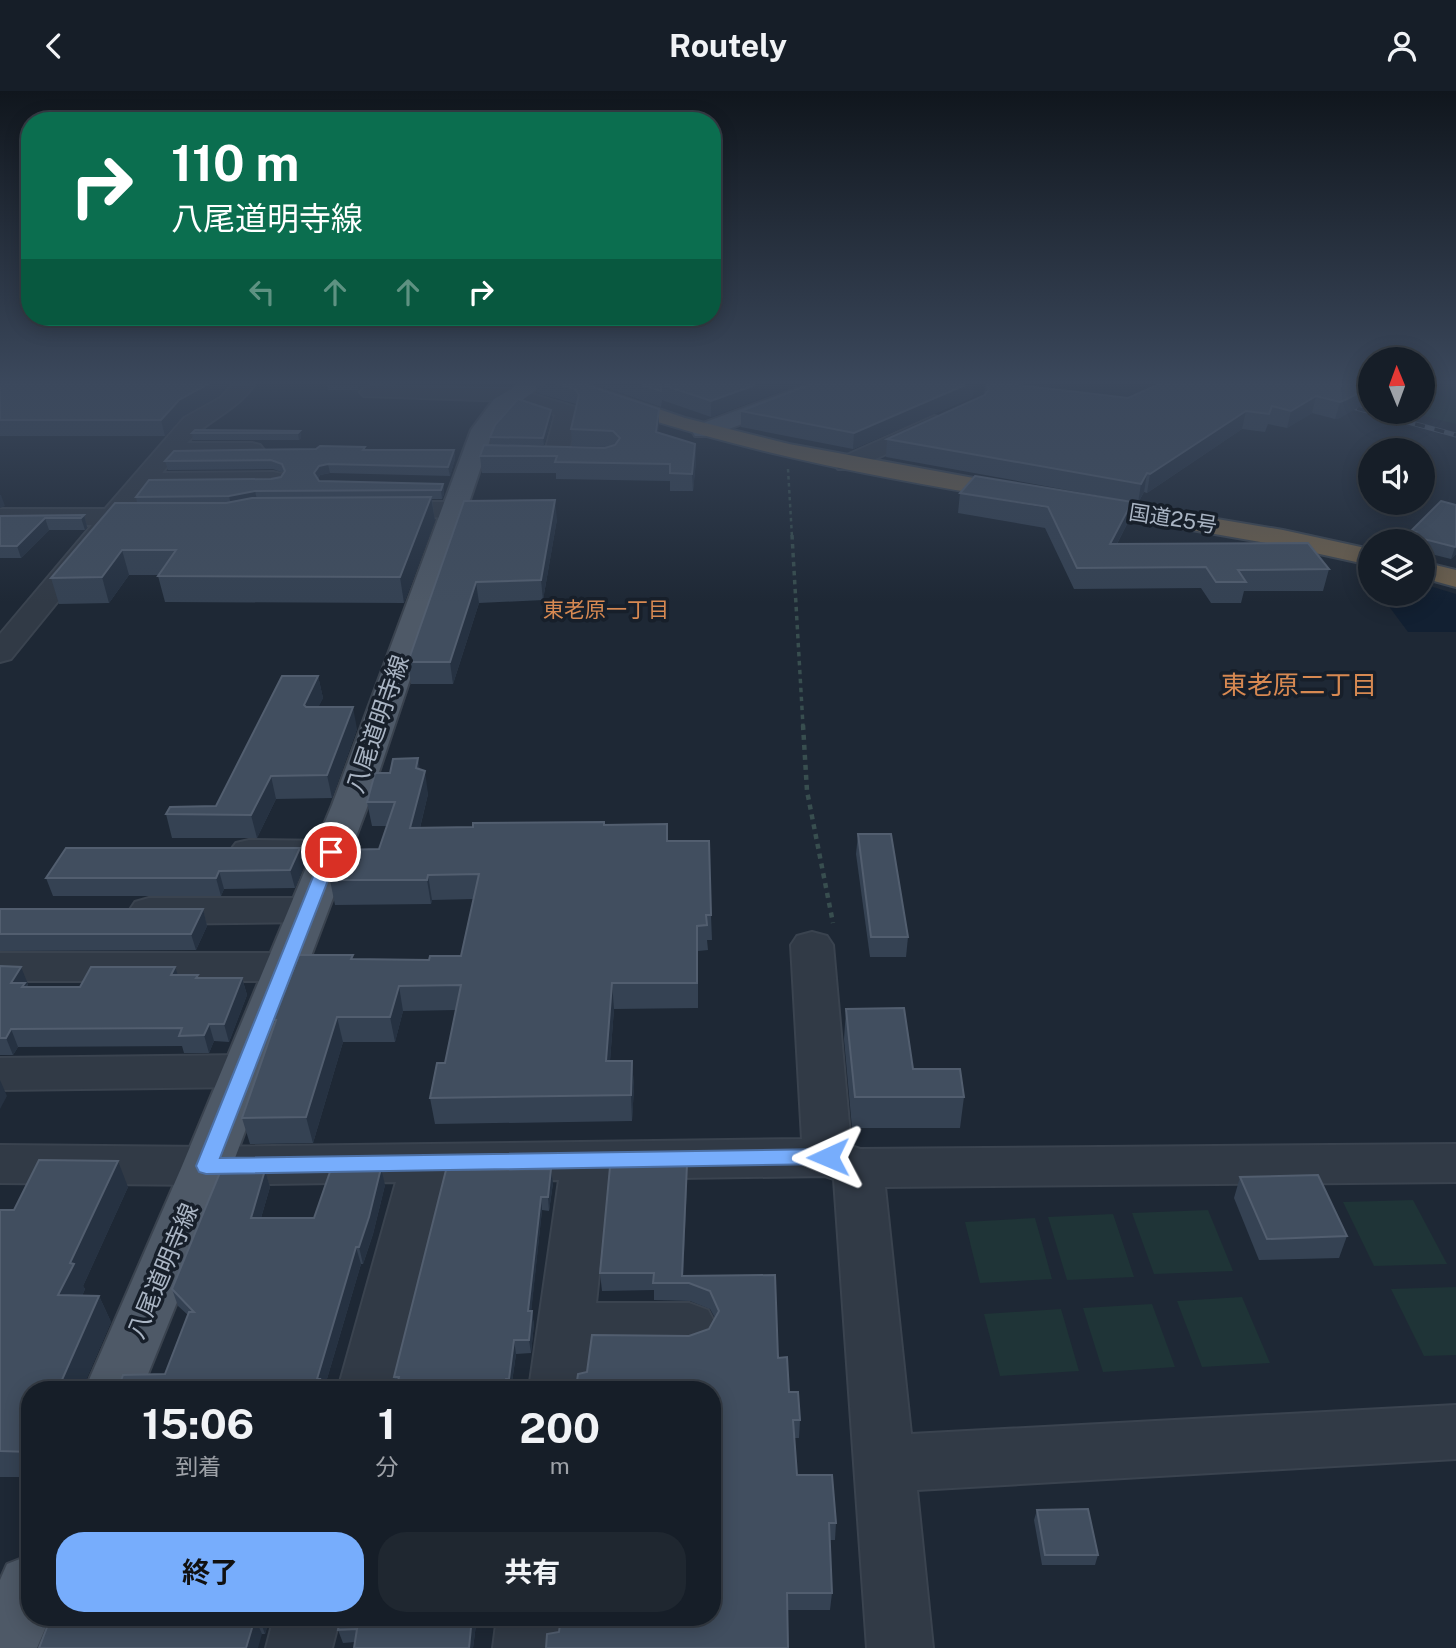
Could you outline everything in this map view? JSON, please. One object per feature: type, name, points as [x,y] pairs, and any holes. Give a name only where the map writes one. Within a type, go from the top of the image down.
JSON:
[{"type":"highway","name":"国道25号","points":[[819,458],[1283,538],[1358,555]]},
{"type":"highway","points":[[1435,573],[1456,579]]},
{"type":"main road","name":"八尾道明寺線","points":[[116,1381],[206,1166],[331,852],[471,458]]},
{"type":"main road","points":[[4,1648],[21,1608]]},
{"type":"street","points":[[0,653],[93,542],[116,529],[144,480],[162,458]]},
{"type":"street","points":[[239,479],[259,458]]},
{"type":"street","points":[[846,464],[860,458]]},
{"type":"street","points":[[355,510],[464,477]]},
{"type":"street","points":[[144,480],[273,479]]},
{"type":"street","points":[[0,517],[116,529],[180,516]]},
{"type":"street","points":[[0,539],[93,542]]},
{"type":"street","points":[[208,851],[331,852]]},
{"type":"street","points":[[112,911],[308,910]]},
{"type":"street","points":[[812,945],[885,1464],[900,1648]]},
{"type":"street","points":[[0,967],[285,967]]},
{"type":"street","points":[[0,1074],[244,1071]]},
{"type":"street","points":[[559,1381],[586,1160]]},
{"type":"street","points":[[0,1164],[206,1166],[586,1160],[843,1163],[1456,1163]]},
{"type":"street","points":[[369,1381],[426,1163]]},
{"type":"street","points":[[566,1326],[689,1327]]},
{"type":"street","points":[[885,1464],[1456,1432]]},
{"type":"street","points":[[299,1648],[305,1626]]},
{"type":"street","points":[[526,1648],[529,1626]]},
{"type":"path","points":[[787,458],[807,791],[816,846],[837,939],[825,945],[812,945]]},
{"type":"green space","points":[[1413,1200],[1447,1264],[1374,1266],[1343,1202]]},
{"type":"green space","points":[[1208,1210],[1233,1271],[1154,1274],[1132,1213]]},
{"type":"green space","points":[[1113,1214],[1134,1277],[1067,1280],[1048,1217]]},
{"type":"green space","points":[[1035,1218],[1052,1279],[980,1283],[965,1222]]},
{"type":"green space","points":[[1456,1287],[1456,1355],[1424,1356],[1391,1289]]},
{"type":"green space","points":[[1242,1297],[1270,1363],[1202,1367],[1177,1301]]},
{"type":"green space","points":[[1152,1304],[1175,1367],[1103,1372],[1083,1308]]},
{"type":"green space","points":[[1061,1309],[1079,1371],[1000,1376],[984,1314]]},
{"type":"water","points":[[1435,588],[1456,594],[1456,632],[1408,632],[1389,606],[1435,606]]},
{"type":"building","points":[[168,458],[451,458],[448,467],[328,464],[319,466],[314,473],[319,481],[443,484],[441,490],[255,491],[229,496],[136,497],[149,480],[271,479],[281,477],[285,471],[282,464],[271,460],[165,461]]},
{"type":"building","points":[[556,458],[694,458],[692,474],[670,473],[670,464],[555,462]]},
{"type":"building","points":[[992,458],[1175,458],[1150,474],[1147,473],[1141,484]]},
{"type":"building","points":[[975,476],[1132,502],[1110,544],[1308,543],[1329,569],[1238,570],[1246,582],[1216,582],[1206,567],[1077,568],[1048,507],[960,493]]},
{"type":"building","points":[[431,497],[400,577],[158,576],[176,550],[122,550],[102,577],[51,578],[115,503],[226,503],[252,498]]},
{"type":"building","points":[[555,500],[541,580],[476,582],[450,662],[408,662],[464,501]]},
{"type":"building","points":[[1441,501],[1456,505],[1455,547],[1435,542],[1435,529],[1413,529],[1427,515],[1435,515],[1435,507]]},
{"type":"building","points":[[84,515],[81,518],[45,518],[17,546],[0,546],[0,516]]},
{"type":"building","points":[[282,676],[318,676],[304,705],[306,707],[353,707],[327,775],[271,776],[251,815],[166,814],[170,807],[216,806]]},
{"type":"building","points":[[418,758],[416,768],[425,771],[410,828],[473,827],[473,823],[667,824],[667,841],[709,841],[711,915],[706,915],[707,925],[697,926],[697,983],[612,983],[606,1061],[632,1061],[631,1095],[430,1098],[437,1063],[445,1063],[461,985],[399,986],[390,1017],[337,1017],[306,1117],[242,1118],[276,1020],[273,1020],[299,955],[429,960],[430,956],[461,956],[479,874],[428,875],[427,880],[330,880],[341,850],[379,849],[395,802],[367,802],[375,773],[390,773],[393,759]]},
{"type":"building","points":[[858,834],[891,834],[908,937],[871,937]]},
{"type":"building","points":[[66,848],[300,848],[290,870],[219,871],[216,878],[46,878]]},
{"type":"building","points":[[0,909],[203,909],[191,934],[0,934]]},
{"type":"building","points":[[0,966],[21,967],[11,983],[25,983],[22,987],[80,987],[91,967],[175,967],[171,975],[242,978],[224,1024],[209,1024],[204,1035],[179,1036],[182,1028],[11,1029],[6,1038],[0,1038]]},
{"type":"building","points":[[904,1008],[913,1069],[960,1069],[964,1097],[855,1097],[846,1009]]},
{"type":"building","points":[[39,1160],[118,1161],[70,1263],[74,1264],[58,1295],[99,1296],[62,1381],[21,1381],[21,1452],[0,1451],[0,1210],[14,1210]]},
{"type":"building","points":[[687,1164],[682,1276],[775,1275],[778,1358],[787,1357],[789,1392],[798,1392],[800,1420],[793,1420],[797,1475],[832,1475],[836,1523],[829,1523],[832,1593],[787,1593],[788,1648],[546,1648],[547,1634],[559,1632],[560,1626],[721,1626],[721,1381],[577,1381],[578,1374],[587,1372],[592,1335],[689,1336],[709,1329],[719,1311],[710,1291],[689,1283],[653,1283],[654,1273],[600,1273],[610,1167]]},
{"type":"building","points":[[381,1168],[369,1217],[359,1247],[356,1247],[317,1379],[319,1381],[121,1381],[123,1375],[165,1374],[189,1312],[194,1312],[172,1289],[221,1170],[265,1170],[251,1218],[314,1218],[331,1169]]},
{"type":"building","points":[[551,1169],[548,1197],[541,1197],[528,1311],[532,1311],[529,1340],[514,1340],[509,1379],[506,1381],[398,1381],[399,1377],[394,1377],[446,1170]]},
{"type":"building","points":[[1318,1175],[1347,1236],[1267,1239],[1240,1177]]},
{"type":"building","points":[[1088,1509],[1098,1555],[1045,1555],[1037,1510]]},
{"type":"building","points":[[48,1626],[253,1626],[246,1648],[39,1648]]},
{"type":"building","points":[[339,1626],[471,1626],[469,1648],[354,1648],[357,1629],[338,1630]]},
{"type":"district","name":"東老原一丁目","points":[[606,610]]},
{"type":"district","name":"東老原二丁目","points":[[1299,685]]},
{"type":"route","points":[[331,852],[206,1166],[828,1157]]}]
